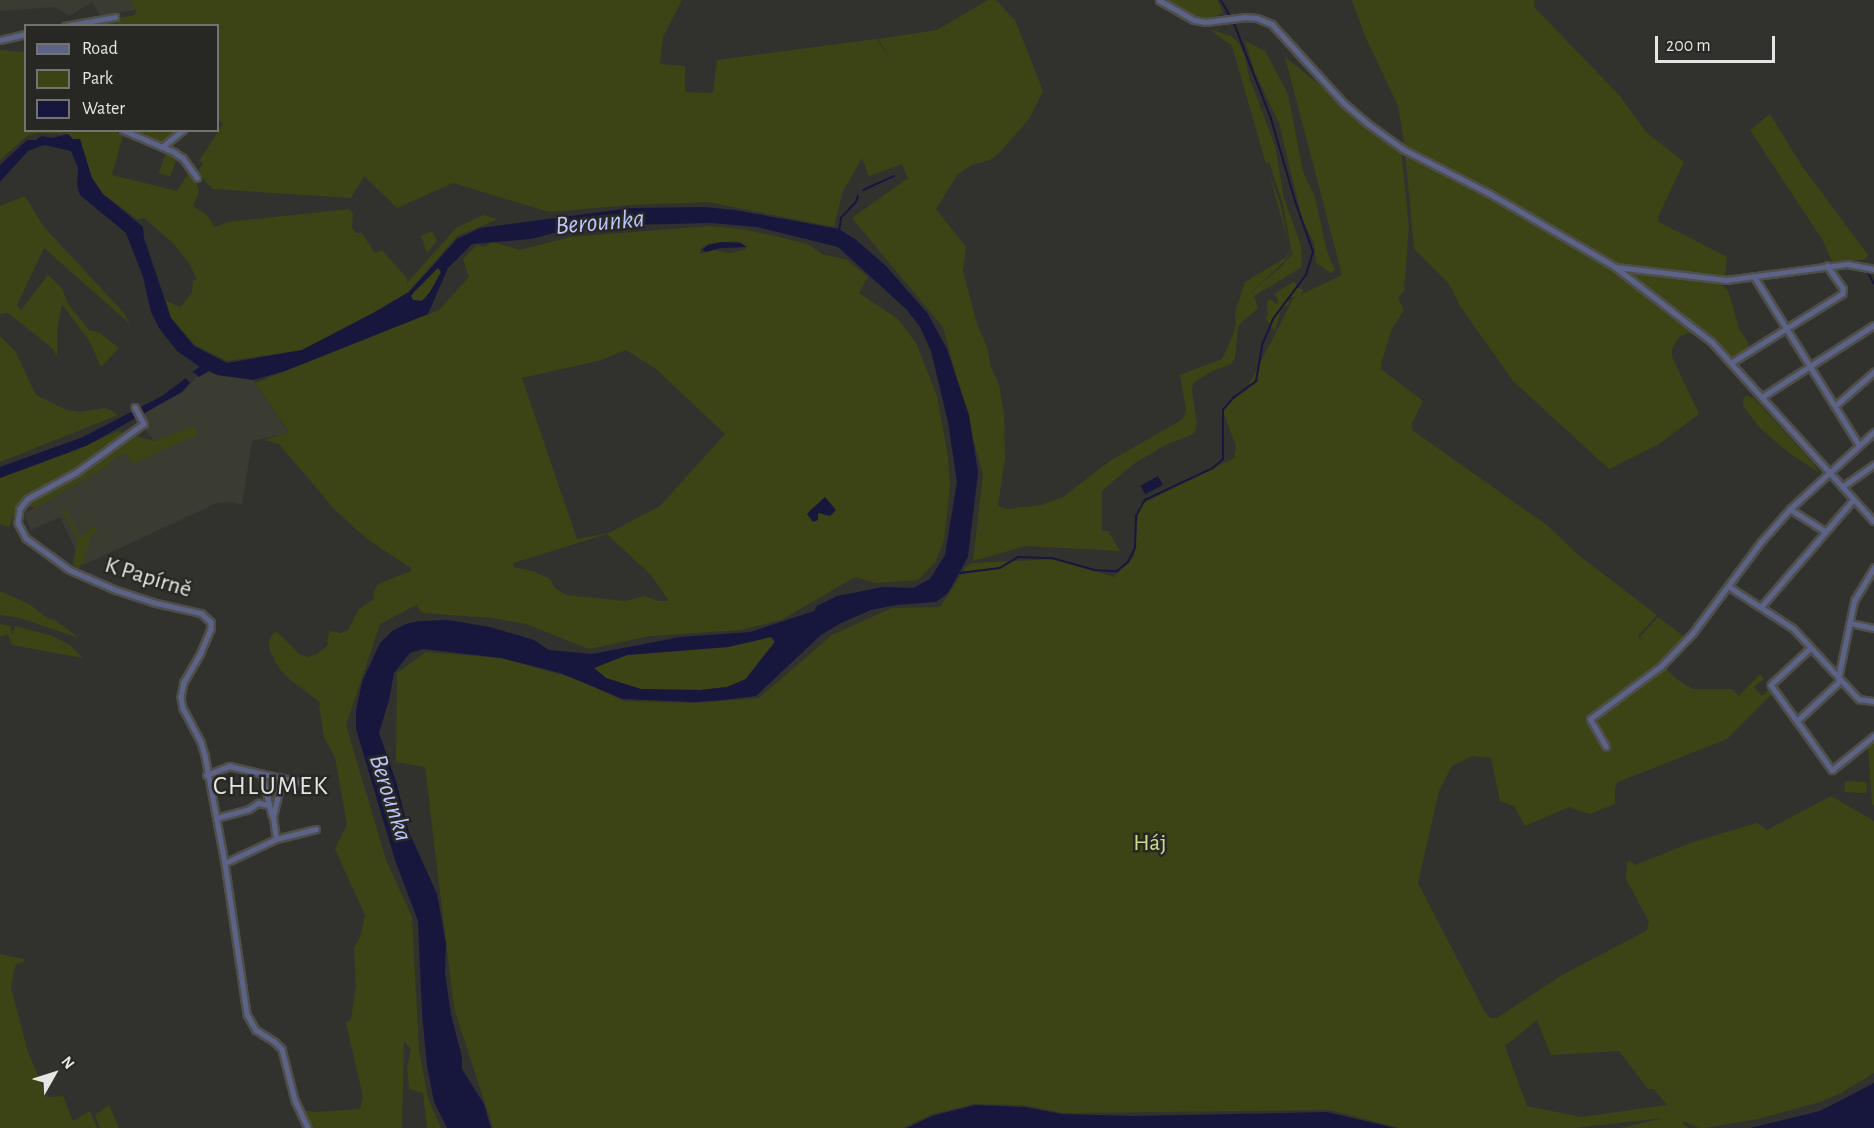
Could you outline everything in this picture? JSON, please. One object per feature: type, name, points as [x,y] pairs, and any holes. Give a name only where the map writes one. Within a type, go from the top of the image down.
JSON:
[{"type":"street","points":[[1159,0],[1194,20],[1206,22],[1244,17],[1257,18],[1272,24],[1344,103],[1385,136],[1614,267],[1693,325],[1731,363],[1828,473],[1874,521]]},
{"type":"street","points":[[76,24],[116,17]]},
{"type":"street","points":[[0,35],[2,40],[24,34]]},
{"type":"street","points":[[128,132],[183,158],[197,177]]},
{"type":"street","points":[[162,147],[181,132]]},
{"type":"street","points":[[1614,267],[1726,280],[1848,264],[1874,269]]},
{"type":"street","points":[[1731,363],[1842,294],[1843,290],[1827,266]]},
{"type":"street","points":[[1754,276],[1859,445]]},
{"type":"street","points":[[1762,397],[1874,325]]},
{"type":"street","points":[[1835,406],[1874,372]]},
{"type":"street","name":"K Papírně","points":[[135,407],[144,424],[86,465],[23,504],[18,513],[20,530],[26,538],[70,570],[116,591],[152,603],[201,613],[209,619],[212,629],[184,682],[181,697],[183,708],[201,742],[225,863],[247,1014],[256,1030],[282,1049],[295,1100],[308,1128]]},
{"type":"street","points":[[1606,747],[1590,719],[1661,666],[1692,634],[1760,543],[1790,508],[1874,432]]},
{"type":"street","points":[[1842,487],[1874,465]]},
{"type":"street","points":[[1761,608],[1853,500]]},
{"type":"street","points":[[1790,508],[1825,531]]},
{"type":"street","points":[[1797,721],[1839,680],[1854,601],[1874,568]]},
{"type":"street","points":[[1728,586],[1793,628],[1859,699],[1874,701]]},
{"type":"street","points":[[1850,623],[1874,628]]},
{"type":"street","points":[[1811,648],[1771,685],[1832,770],[1874,736]]},
{"type":"street","points":[[207,775],[229,766],[303,783]]},
{"type":"street","points":[[262,774],[276,839]]},
{"type":"street","points":[[273,817],[282,778]]},
{"type":"street","points":[[216,818],[249,809],[258,803],[269,805]]},
{"type":"street","points":[[225,863],[276,839],[316,829]]},
{"type":"shaded area","points":[[0,0],[130,0],[136,10],[100,15],[92,2],[69,16],[55,7],[0,11]]},
{"type":"shaded area","points":[[209,371],[217,375],[253,380],[289,433],[252,441],[242,505],[232,502],[217,503],[83,565],[73,562],[76,550],[60,517],[31,530],[24,514],[106,467],[115,457],[126,454],[132,464],[194,426],[154,441],[136,418],[182,392],[198,376]]},
{"type":"green space","points":[[130,0],[682,0],[663,37],[660,64],[685,66],[685,92],[713,93],[717,60],[876,39],[889,56],[878,39],[937,30],[988,0],[996,0],[1015,20],[1043,91],[1029,119],[1000,152],[990,160],[972,165],[958,174],[936,209],[966,247],[963,271],[977,324],[987,347],[991,368],[999,384],[1004,414],[1005,458],[998,506],[1007,509],[1041,505],[1063,497],[1110,461],[1183,419],[1186,410],[1180,375],[1222,359],[1236,325],[1235,312],[1245,282],[1285,258],[1290,250],[1285,261],[1251,292],[1282,266],[1292,254],[1283,204],[1269,162],[1266,164],[1232,46],[1209,29],[1231,36],[1239,43],[1245,57],[1249,77],[1275,146],[1284,198],[1301,246],[1302,267],[1254,296],[1258,308],[1238,326],[1235,358],[1231,364],[1210,372],[1193,383],[1197,424],[1194,434],[1167,444],[1135,463],[1102,491],[1102,531],[1108,531],[1120,551],[1026,546],[973,561],[983,475],[943,327],[852,218],[908,178],[902,164],[869,176],[862,158],[843,191],[834,227],[708,202],[630,205],[549,212],[453,183],[397,208],[364,176],[351,198],[213,189],[203,179],[199,169],[203,164],[199,161],[223,124],[219,121],[219,24],[85,24],[135,15],[136,10]]},
{"type":"green space","points":[[1168,0],[1217,0],[1223,13],[1209,18],[1196,16]]},
{"type":"green space","points":[[1352,0],[1535,0],[1534,7],[1620,96],[1646,132],[1684,162],[1658,217],[1659,222],[1727,257],[1725,278],[1614,265],[1437,162],[1405,148],[1398,106],[1365,36]]},
{"type":"green space","points":[[1245,41],[1265,51],[1288,94],[1303,172],[1315,197],[1327,252],[1335,270],[1331,273],[1316,263],[1314,243],[1302,218],[1279,123],[1255,73]]},
{"type":"green space","points":[[0,50],[24,52],[24,132],[115,132],[123,135],[112,175],[177,191],[189,172],[195,178],[199,192],[193,206],[207,215],[215,227],[228,222],[349,209],[353,214],[352,228],[356,233],[362,233],[375,253],[382,250],[407,278],[407,283],[456,228],[483,215],[498,219],[457,236],[408,292],[373,313],[302,350],[227,361],[195,345],[171,318],[166,301],[181,307],[192,292],[193,280],[197,280],[189,263],[173,243],[144,218],[137,219],[103,194],[92,178],[83,150],[68,134],[36,133],[27,136],[0,160]]},
{"type":"green space","name":"Háj","points":[[1285,57],[1401,150],[1409,227],[1404,291],[1398,298],[1404,310],[1392,329],[1381,363],[1382,370],[1423,401],[1412,423],[1412,430],[1548,526],[1577,554],[1657,615],[1638,636],[1643,642],[1640,637],[1658,617],[1690,641],[1666,665],[1668,671],[1678,680],[1693,689],[1732,689],[1739,696],[1760,674],[1764,679],[1754,687],[1762,696],[1770,689],[1773,693],[1727,739],[1618,782],[1615,788],[1615,804],[1590,814],[1569,807],[1525,826],[1514,806],[1500,801],[1491,758],[1472,756],[1452,766],[1439,791],[1418,883],[1485,1012],[1490,1018],[1497,1018],[1562,975],[1646,931],[1649,922],[1626,879],[1627,862],[1630,861],[1635,865],[1693,842],[1757,823],[1767,830],[1831,796],[1874,821],[1874,1073],[1841,1093],[1820,1102],[1758,1119],[1705,1128],[1699,1128],[1683,1121],[1683,1124],[1689,1128],[1621,1128],[1663,1118],[1573,1128],[1399,1128],[1330,1110],[1063,1113],[1023,1105],[974,1104],[932,1114],[903,1128],[493,1128],[454,1008],[425,767],[396,762],[397,673],[426,652],[501,658],[580,680],[623,701],[696,703],[759,698],[832,635],[892,608],[940,607],[966,567],[973,563],[1054,559],[1114,577],[1134,557],[1139,505],[1234,458],[1236,446],[1222,409],[1247,389],[1293,299],[1298,296],[1289,298],[1289,304],[1281,309],[1275,331],[1265,318],[1268,316],[1267,302],[1270,299],[1277,304],[1278,299],[1274,294],[1293,282],[1296,283],[1296,287],[1304,290],[1300,295],[1342,275]],"holes":[[[1537,1020],[1551,1055],[1619,1051],[1648,1089],[1654,1089],[1667,1105],[1581,1117],[1527,1106],[1505,1046]]]},
{"type":"green space","points":[[1770,114],[1802,166],[1868,255],[1865,260],[1832,261],[1822,239],[1750,130]]},
{"type":"green space","points":[[133,132],[178,132],[162,143],[147,138],[146,133],[141,135]]},
{"type":"green space","points":[[1405,152],[1488,194],[1613,269],[1694,329],[1695,335],[1688,333],[1679,337],[1672,349],[1672,357],[1699,414],[1659,444],[1609,469],[1513,381],[1460,306],[1449,284],[1414,249]]},
{"type":"green space","points":[[166,153],[177,157],[170,177],[159,173]]},
{"type":"green space","points":[[1270,176],[1280,202],[1288,244]]},
{"type":"green space","points":[[25,196],[44,227],[124,313],[130,324],[44,248],[17,305],[21,310],[48,275],[62,288],[68,304],[89,330],[100,333],[119,348],[101,367],[90,342],[62,304],[57,329],[57,356],[52,348],[8,313],[0,314],[0,206]]},
{"type":"green space","points":[[711,226],[747,230],[809,245],[822,254],[847,260],[868,277],[859,293],[898,319],[916,343],[937,396],[948,457],[950,486],[944,540],[936,561],[918,580],[876,583],[855,577],[781,620],[741,630],[650,636],[589,649],[526,624],[492,618],[423,613],[417,607],[418,604],[380,624],[346,725],[386,860],[412,917],[419,1050],[428,1098],[441,1128],[427,1128],[423,1093],[409,1089],[407,1067],[411,1049],[404,1041],[402,1128],[311,1128],[303,1110],[316,1112],[360,1109],[363,1097],[346,1023],[351,1019],[356,986],[354,948],[360,937],[365,915],[335,849],[347,824],[335,758],[324,737],[319,706],[321,703],[289,679],[279,668],[270,651],[269,640],[273,633],[277,632],[299,654],[308,657],[317,654],[327,646],[329,631],[341,633],[348,630],[359,609],[374,599],[373,593],[378,584],[411,571],[411,568],[367,539],[334,509],[279,444],[264,440],[289,432],[255,383],[439,310],[469,277],[463,259],[477,245],[485,247],[492,242],[520,250],[570,237]],"holes":[[[737,241],[743,243],[746,249],[730,253],[713,250],[700,254],[700,249],[709,243]],[[626,350],[656,369],[725,434],[660,506],[609,533],[577,539],[522,378],[598,361]],[[825,498],[822,512],[817,514],[818,520],[809,511]],[[607,534],[651,575],[669,601],[659,601],[644,596],[625,601],[566,595],[555,588],[550,579],[535,572],[514,567],[513,563]]]},
{"type":"green space","points":[[432,231],[437,241],[427,253],[421,236]]},
{"type":"green space","points":[[1614,266],[1723,279],[1720,285],[1725,287],[1729,293],[1739,329],[1748,342],[1748,351],[1731,358],[1709,334]]},
{"type":"green space","points":[[438,267],[441,272],[430,292],[422,301],[413,300],[411,296],[414,292]]},
{"type":"green space","points":[[0,336],[15,351],[36,395],[66,410],[79,412],[106,408],[118,415],[0,462]]},
{"type":"green space","points":[[1747,396],[1754,398],[1813,463],[1819,473],[1788,452],[1760,428],[1743,406],[1743,399]]},
{"type":"green space","points":[[194,426],[198,434],[132,464],[126,454],[116,457],[106,467],[35,508],[20,503],[9,527],[0,524],[0,478],[72,452],[118,431],[154,441]]},
{"type":"green space","points":[[63,506],[80,535],[85,535],[91,526],[99,530],[91,535],[83,563],[78,569],[73,564],[78,539],[63,512]]},
{"type":"green space","points":[[0,591],[29,604],[79,638],[20,618],[0,615]]},
{"type":"green space","points":[[0,624],[11,626],[12,635],[15,626],[52,636],[70,645],[83,658],[12,645],[8,634],[0,637]]},
{"type":"green space","points":[[771,637],[775,641],[745,679],[727,687],[700,690],[641,689],[606,678],[593,667],[627,655],[728,647]]},
{"type":"green space","points":[[1874,741],[1874,805],[1872,805],[1868,745]]},
{"type":"green space","points":[[270,777],[277,779],[280,783],[273,814],[265,780]]},
{"type":"green space","points":[[1845,781],[1867,782],[1866,793],[1844,792]]},
{"type":"green space","points":[[0,954],[24,959],[24,962],[17,964],[14,969],[11,988],[28,1052],[47,1097],[63,1096],[73,1121],[90,1111],[97,1128],[0,1128]]},
{"type":"green space","points":[[109,1105],[119,1128],[100,1128],[95,1115]]},
{"type":"water","name":"Berounka","points":[[68,134],[73,139],[80,139],[92,178],[103,194],[143,227],[144,238],[171,318],[194,346],[227,363],[302,350],[373,313],[409,292],[457,239],[480,228],[631,208],[704,207],[735,210],[839,229],[855,239],[886,266],[928,314],[947,349],[969,415],[978,472],[968,557],[948,593],[936,602],[896,605],[871,610],[841,623],[821,635],[756,696],[695,702],[623,699],[560,673],[501,658],[423,649],[410,653],[394,673],[379,733],[396,781],[409,832],[437,894],[446,944],[445,973],[451,1015],[462,1057],[462,1069],[484,1104],[491,1128],[447,1128],[434,1102],[427,1066],[422,1014],[418,921],[395,860],[356,729],[356,711],[362,682],[380,643],[392,631],[406,624],[418,621],[448,620],[490,627],[534,640],[549,650],[592,654],[680,637],[750,632],[814,611],[817,606],[837,596],[883,587],[913,588],[930,579],[945,555],[957,482],[948,422],[931,351],[920,327],[907,310],[838,247],[757,227],[711,223],[582,226],[531,239],[472,244],[448,268],[428,314],[285,371],[253,380],[217,375],[209,371],[199,377],[194,372],[200,367],[177,351],[159,328],[151,312],[143,277],[126,233],[80,195],[77,185],[78,168],[71,151],[44,145],[28,151],[0,182],[0,165],[27,140],[36,140],[42,136],[52,138]],"holes":[[[438,268],[441,272],[430,292],[422,301],[413,300],[411,296],[414,292]],[[771,637],[775,642],[746,679],[727,687],[700,690],[641,689],[606,678],[594,668],[627,655],[728,647]]]},
{"type":"water","points":[[721,242],[740,243],[747,247],[721,248],[706,252],[702,250],[708,245]]},
{"type":"water","points":[[186,378],[190,383],[182,392],[88,445],[0,478],[0,467],[83,437],[162,396]]},
{"type":"water","points":[[1158,476],[1163,485],[1145,494],[1141,486]]},
{"type":"water","points":[[825,497],[836,510],[830,516],[818,513],[818,520],[813,522],[807,514]]},
{"type":"water","points":[[1874,1083],[1874,1128],[1750,1128],[1820,1111]]},
{"type":"water","points":[[975,1105],[1024,1107],[1062,1114],[1134,1116],[1327,1112],[1395,1128],[907,1128],[932,1116]]},
{"type":"waterway","points":[[1221,0],[1231,17]]},
{"type":"waterway","points":[[960,573],[1000,568],[1018,557],[1052,558],[1095,570],[1117,571],[1128,562],[1135,548],[1136,516],[1145,500],[1213,468],[1223,459],[1223,410],[1233,398],[1256,381],[1263,343],[1273,319],[1306,275],[1313,252],[1271,119],[1233,21]]},
{"type":"waterway","points":[[863,190],[894,176]]},
{"type":"waterway","points":[[839,231],[841,218],[856,202],[858,196]]},
{"type":"waterway","points":[[1867,270],[1874,283]]},
{"type":"waterway","points":[[194,372],[200,368]]},
{"type":"district","name":"CHLUMEK","points":[[271,787]]}]
